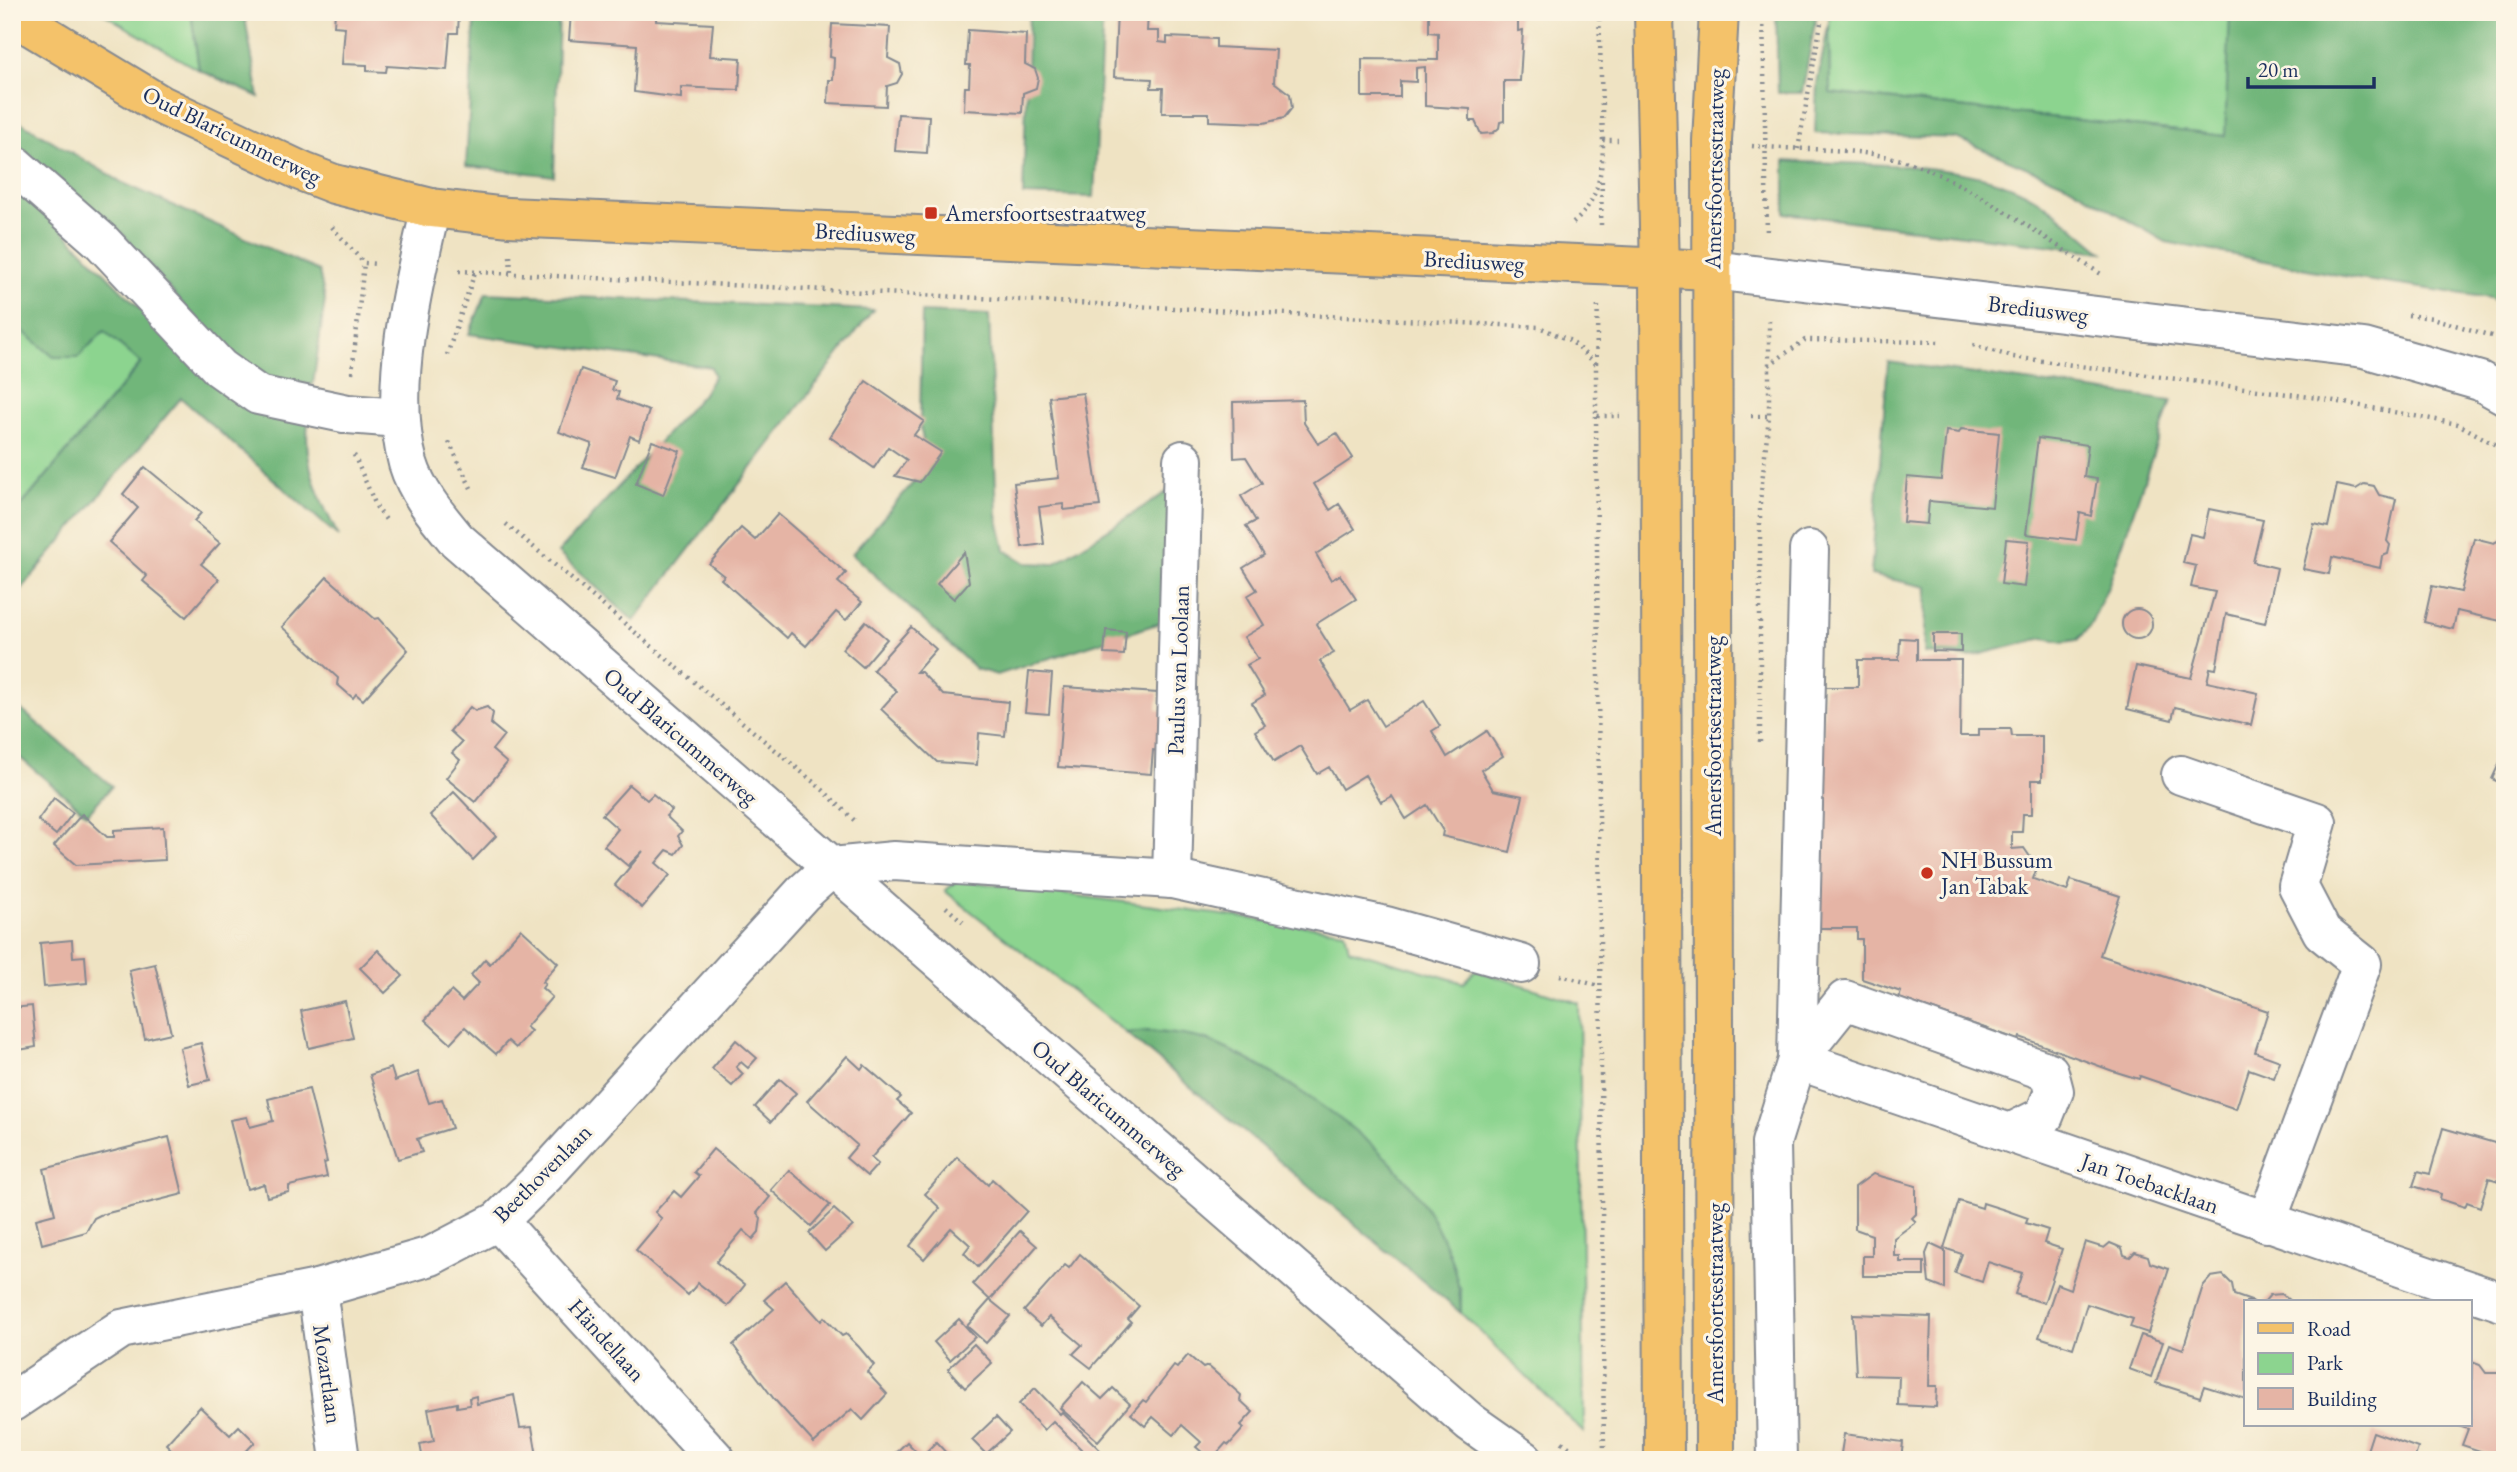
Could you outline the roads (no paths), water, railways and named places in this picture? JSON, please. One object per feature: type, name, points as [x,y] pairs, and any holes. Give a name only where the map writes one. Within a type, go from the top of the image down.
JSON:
[{"type":"main road","points":[[1654,12],[1660,270],[1664,1460]]},
{"type":"main road","name":"Amersfoortsestraatweg","points":[[1715,1460],[1712,141],[1720,12]]},
{"type":"main road","name":"Oud Blaricummerweg","points":[[12,15],[161,105],[303,172],[334,184],[431,208]]},
{"type":"main road","name":"Brediusweg","points":[[431,208],[522,218],[1660,270],[1712,270]]},
{"type":"street","points":[[12,163],[102,242],[220,368],[258,395],[348,414],[400,418]]},
{"type":"street","name":"Oud Blaricummerweg","points":[[431,208],[417,269],[401,380],[400,418],[409,465],[427,502],[457,540],[1470,1422],[1524,1460]]},
{"type":"street","name":"Brediusweg","points":[[1712,270],[2364,348],[2480,381],[2505,395]]},
{"type":"street","name":"Paulus van Loolaan","points":[[1172,879],[1183,460]]},
{"type":"street","points":[[1777,1460],[1771,1143],[1797,1060],[1810,550]]},
{"type":"street","points":[[2181,775],[2317,822],[2298,886],[2322,932],[2362,964],[2266,1223]]},
{"type":"street","points":[[832,867],[894,861],[1172,879],[1386,926],[1521,964]]},
{"type":"street","name":"Beethovenlaan","points":[[12,1402],[121,1329],[317,1289],[432,1256],[498,1221],[545,1175],[832,867]]},
{"type":"street","points":[[1797,1060],[1845,1000],[2049,1072],[2054,1091],[2044,1116],[2010,1133]]},
{"type":"street","name":"Jan Toebacklaan","points":[[1797,1060],[2505,1303]]},
{"type":"street","name":"Händellaan","points":[[498,1221],[716,1460]]},
{"type":"street","name":"Mozartlaan","points":[[317,1289],[340,1460]]},
{"type":"place","name":"Amersfoortsestraatweg","points":[[931,213]]},
{"type":"place","name":"NH Bussum Jan Tabak","points":[[1927,873]]}]
